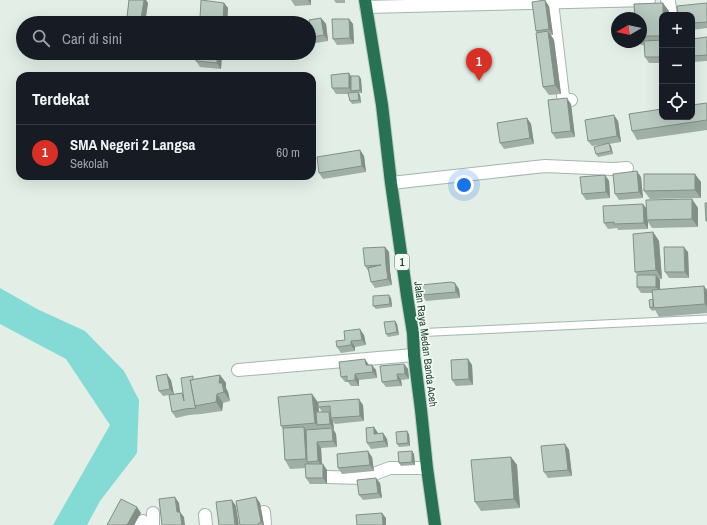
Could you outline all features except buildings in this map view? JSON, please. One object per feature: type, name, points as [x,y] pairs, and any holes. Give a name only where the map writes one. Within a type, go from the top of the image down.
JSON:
[{"type":"highway","name":"Jalan Raya Medan Banda Aceh","points":[[366,3],[382,105],[391,183],[413,333],[414,355],[435,525]]},
{"type":"street","points":[[366,3],[649,0]]},
{"type":"street","points":[[666,0],[669,2],[671,12]]},
{"type":"street","points":[[552,2],[563,96],[567,101],[571,100]]},
{"type":"street","points":[[391,183],[545,166],[613,169],[627,168]]},
{"type":"street","points":[[238,370],[414,355]]},
{"type":"street","points":[[327,477],[363,478],[390,468],[427,468]]},
{"type":"street","points":[[264,512],[265,525]]},
{"type":"lane","points":[[413,333],[707,318]]},
{"type":"water","points":[[0,288],[37,309],[85,331],[124,371],[139,400],[137,453],[100,501],[87,525],[53,525],[110,425],[66,359],[0,324]]},
{"type":"place","name":"SMA Negeri 2 Langsa","points":[[479,81]]}]
